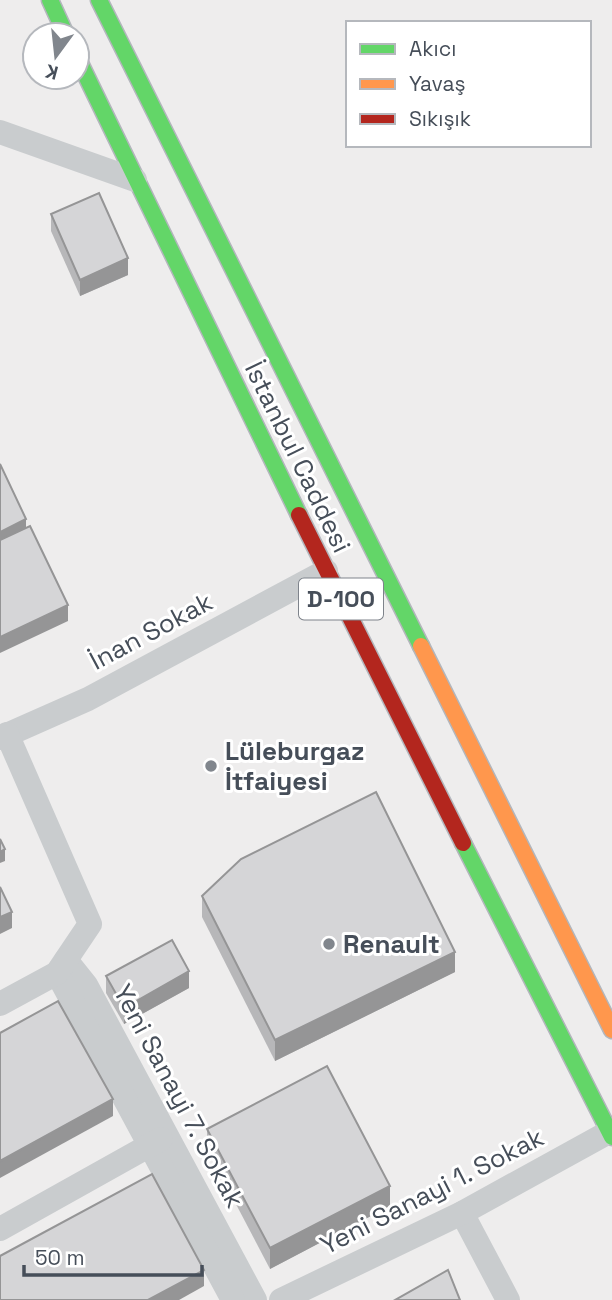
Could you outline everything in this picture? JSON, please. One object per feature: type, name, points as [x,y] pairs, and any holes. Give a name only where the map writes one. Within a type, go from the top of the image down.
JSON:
[{"type":"highway","points":[[50,0],[60,21]]},
{"type":"highway","name":"İstanbul Caddesi","points":[[99,0],[612,1030]]},
{"type":"highway","name":"İstanbul Caddesi","points":[[91,87],[326,571],[611,1135]]},
{"type":"street","points":[[0,132],[135,180]]},
{"type":"street","name":"İnan Sokak","points":[[3,736],[88,699],[326,571]]},
{"type":"street","points":[[0,1004],[62,966],[90,924],[3,736]]},
{"type":"street","name":"Yeni Sanayi 7. Sokak","points":[[62,966],[158,1141],[255,1300]]},
{"type":"street","name":"Yeni Sanayi 1. Sokak","points":[[281,1300],[462,1213],[611,1135]]},
{"type":"street","points":[[0,1229],[158,1141]]},
{"type":"street","name":"Yeni Sanayi 7. Sokak","points":[[158,1141],[233,1300]]},
{"type":"street","points":[[462,1213],[508,1300]]},
{"type":"building","points":[[99,193],[128,258],[80,280],[51,214]]},
{"type":"building","points":[[0,464],[26,519],[0,532]]},
{"type":"building","points":[[30,526],[68,605],[0,637],[0,540]]},
{"type":"building","name":"Renault","points":[[376,792],[455,952],[275,1040],[202,896],[241,859]]},
{"type":"building","points":[[0,839],[5,849],[0,852]]},
{"type":"building","points":[[0,887],[12,912],[0,917]]},
{"type":"building","points":[[172,940],[189,971],[124,1008],[106,976]]},
{"type":"building","points":[[58,1001],[113,1099],[0,1161],[0,1033]]},
{"type":"building","points":[[327,1066],[390,1186],[270,1248],[207,1129]]},
{"type":"building","points":[[152,1174],[204,1270],[148,1300],[0,1300],[0,1256]]},
{"type":"building","points":[[448,1270],[460,1300],[395,1300]]},
{"type":"traffic: fast","points":[[50,0],[60,21]]},
{"type":"traffic: fast","points":[[99,0],[421,646]]},
{"type":"traffic: fast","points":[[91,86],[299,515]]},
{"type":"traffic: fast","points":[[463,843],[612,1137]]},
{"type":"traffic: slow","points":[[421,646],[612,1030]]},
{"type":"traffic: jam","points":[[299,515],[463,843]]},
{"type":"place","name":"Lüleburgaz İtfaiyesi","points":[[211,766]]},
{"type":"place","name":"Renault","points":[[329,944]]}]
